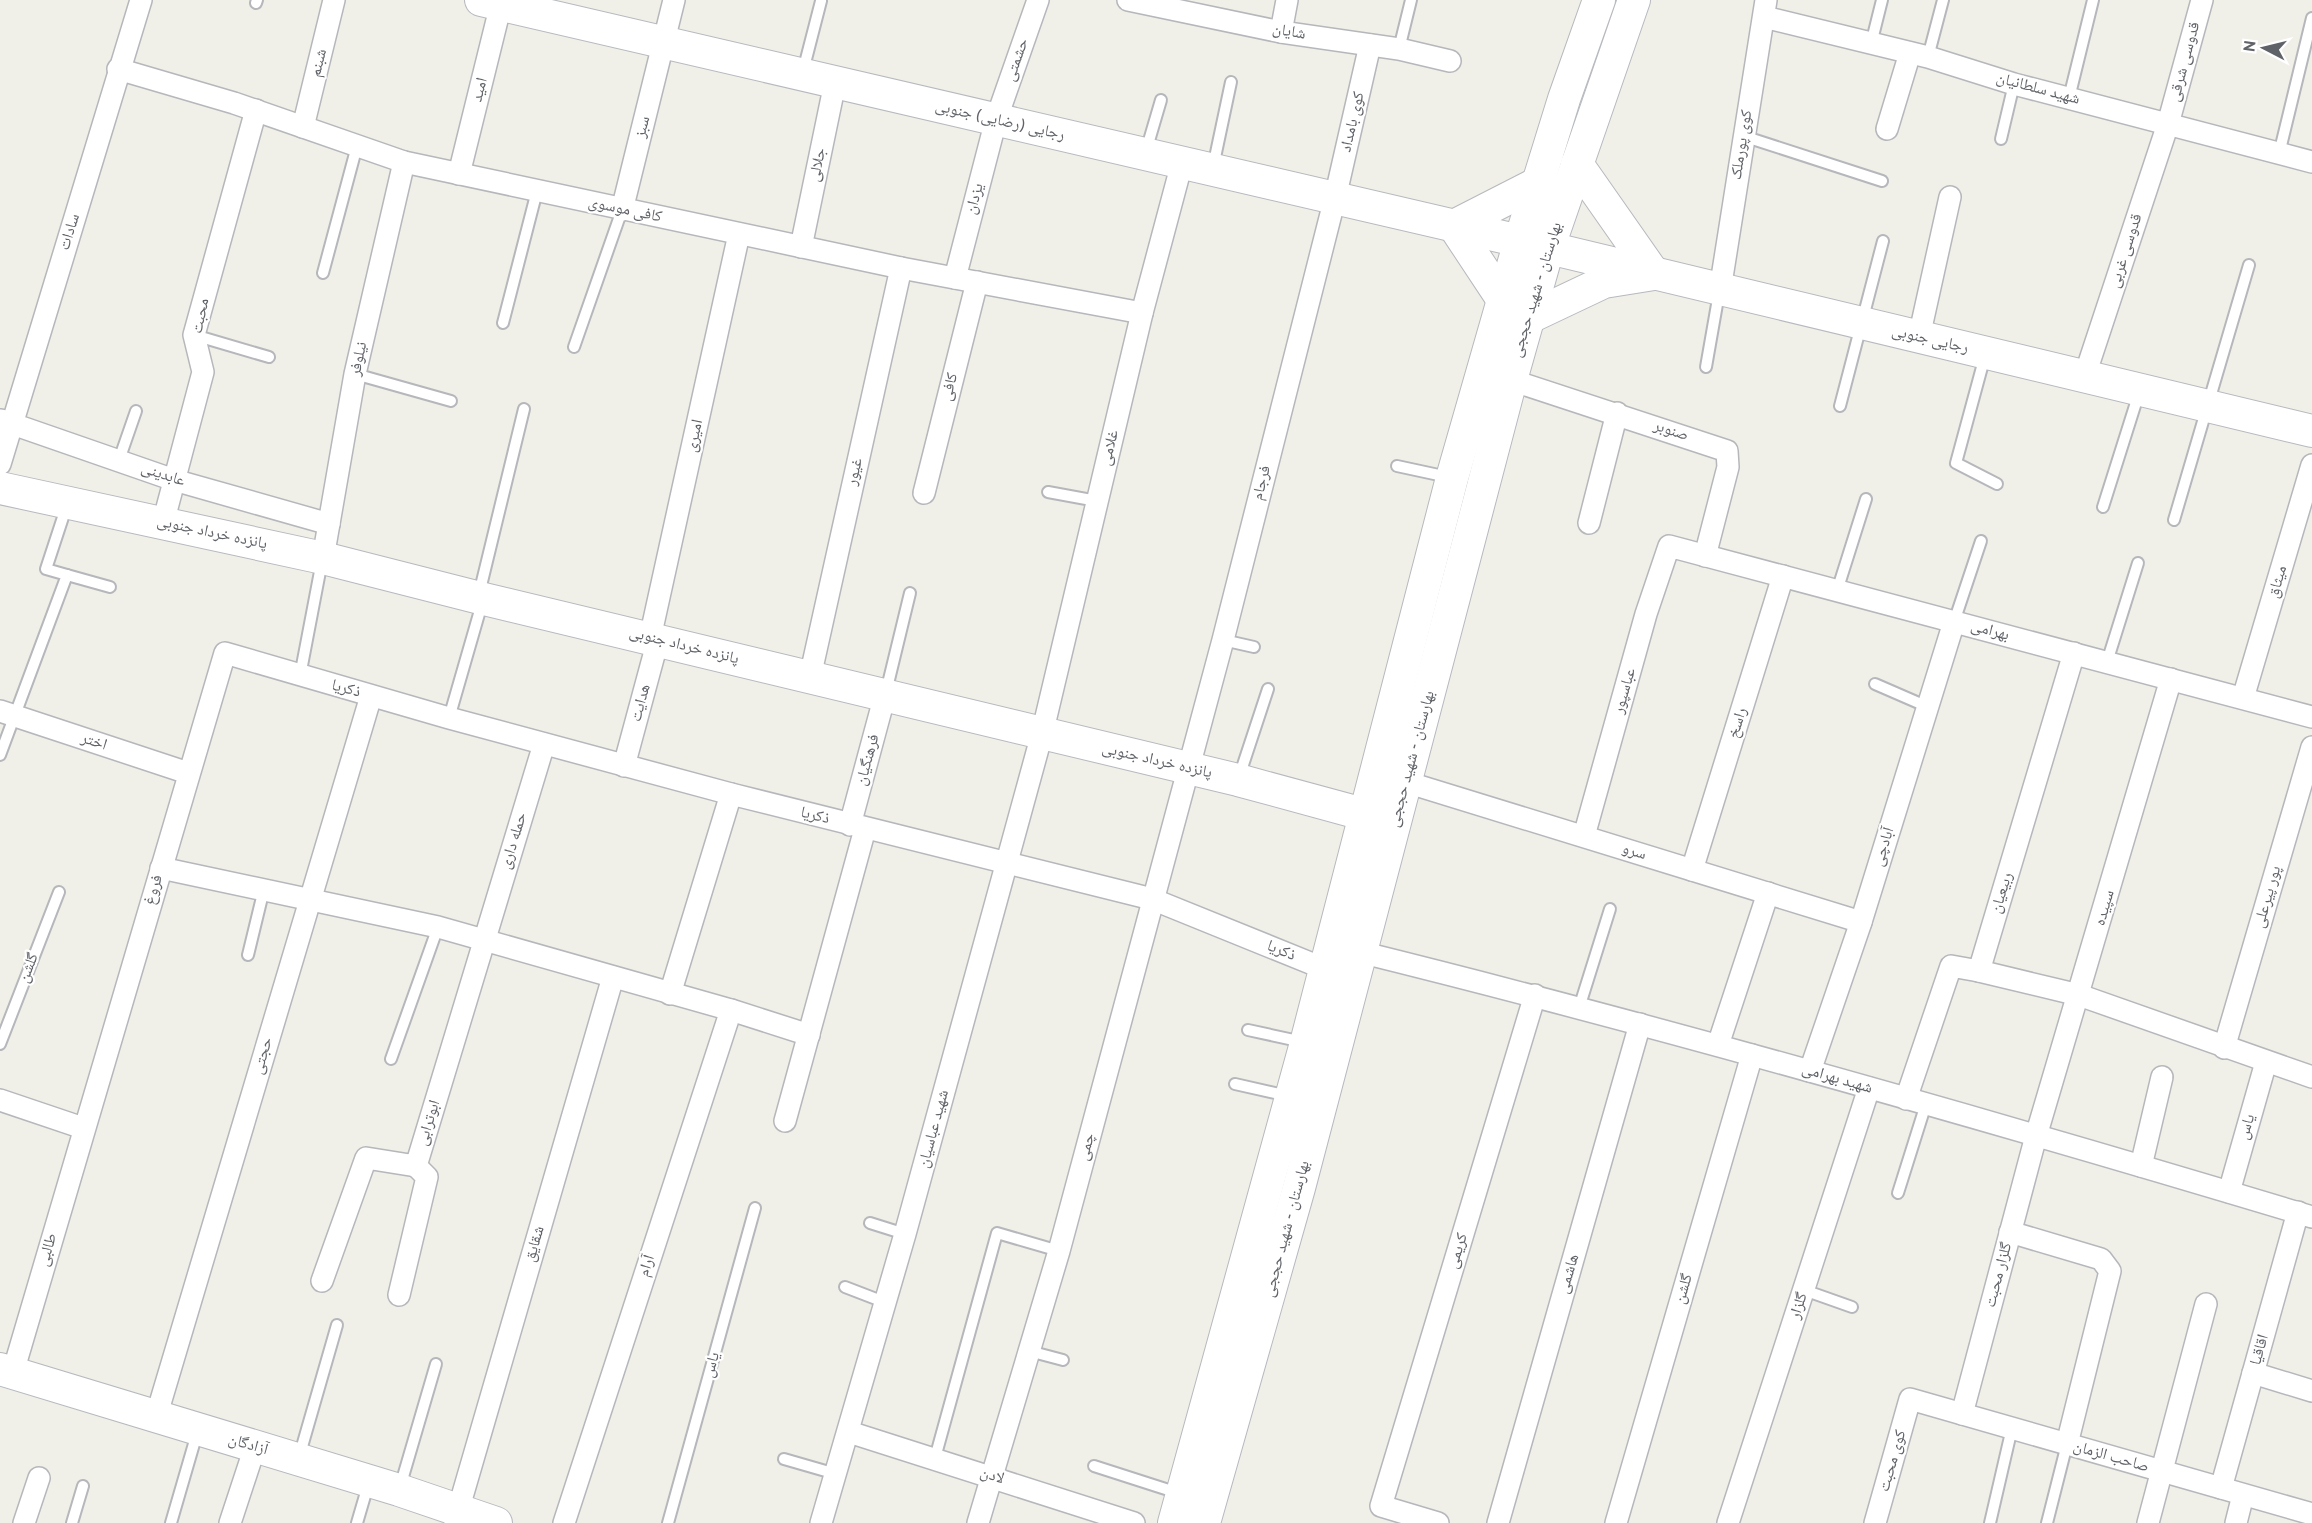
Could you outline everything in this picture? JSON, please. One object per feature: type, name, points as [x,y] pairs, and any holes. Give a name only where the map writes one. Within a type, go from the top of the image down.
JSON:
[{"type":"street","name":"سادات","points":[[0,464],[6,421],[141,0]]},
{"type":"street","name":"شبنم","points":[[303,127],[334,0]]},
{"type":"street","name":"سبز","points":[[622,210],[674,0]]},
{"type":"street","name":"حشمتی","points":[[996,120],[1038,0]]},
{"type":"street","name":"شایان","points":[[1128,0],[1281,32],[1399,49],[1450,61]]},
{"type":"street","points":[[1281,32],[1287,0]]},
{"type":"street","name":"بهارستان - شهید حججی","points":[[1204,1523],[1299,1188],[1360,952],[1381,819],[1452,478],[1528,318],[1538,183],[1564,99],[1599,0]]},
{"type":"street","name":"بهارستان - شهید حججی","points":[[1178,1509],[1325,969],[1381,819],[1406,782],[1503,370],[1503,300],[1577,164],[1634,0]]},
{"type":"street","name":"قدوسی شرقی","points":[[2168,124],[2202,0]]},
{"type":"street","name":"رجایی (رضایی) جنوبی","points":[[494,2],[664,44],[1534,245]]},
{"type":"street","name":"امید","points":[[459,174],[494,2]]},
{"type":"street","name":"شهید سلطانیان","points":[[1765,8],[1871,44],[2312,162]]},
{"type":"street","name":"کوی پورملک","points":[[1720,290],[1765,8]]},
{"type":"street","name":"کوی بامداد","points":[[1335,198],[1370,45]]},
{"type":"street","points":[[1887,129],[1919,55]]},
{"type":"street","name":"کافی موسوی","points":[[118,69],[256,111],[404,162],[801,247],[1142,313]]},
{"type":"street","name":"جلالی","points":[[801,247],[836,83]]},
{"type":"street","points":[[1564,99],[1566,108],[1576,117],[1583,119],[1597,109]]},
{"type":"street","name":"محبت","points":[[163,523],[203,372],[194,335],[256,111]]},
{"type":"street","name":"یزدان","points":[[955,278],[996,120]]},
{"type":"street","name":"قدوسی غربی","points":[[2084,378],[2168,124]]},
{"type":"street","name":"نیلوفر","points":[[323,558],[355,374],[404,162]]},
{"type":"street","name":"غلامی","points":[[1042,734],[1142,313],[1182,163]]},
{"type":"street","points":[[1528,318],[1604,282],[1654,274],[1577,164]]},
{"type":"street","points":[[1503,300],[1454,226],[1538,183]]},
{"type":"street","points":[[1919,337],[1950,197]]},
{"type":"street","name":"فرجام","points":[[1186,768],[1223,640],[1335,198]]},
{"type":"street","name":"امیری","points":[[654,639],[739,234]]},
{"type":"street","name":"رجایی جنوبی","points":[[1534,245],[2312,431]]},
{"type":"street","name":"غیور","points":[[810,677],[901,267]]},
{"type":"street","name":"کافی","points":[[924,493],[977,282]]},
{"type":"street","name":"صنوبر","points":[[1503,370],[1617,414],[1727,451],[1728,467],[1705,556]]},
{"type":"street","points":[[1589,523],[1617,414]]},
{"type":"street","name":"عابدینی","points":[[6,421],[174,480],[329,524]]},
{"type":"street","name":"میثاق","points":[[2243,698],[2312,465]]},
{"type":"street","name":"پانزده خرداد جنوبی","points":[[0,488],[323,558],[1238,780],[1381,819]]},
{"type":"street","name":"بهرامی","points":[[1669,546],[2312,717]]},
{"type":"street","name":"عباسپور","points":[[1584,836],[1646,614],[1669,546]]},
{"type":"street","name":"راسخ","points":[[1692,870],[1783,576]]},
{"type":"street","name":"آبادچی","points":[[1810,1071],[1861,922],[1954,622]]},
{"type":"street","name":"هدایت","points":[[624,766],[654,639]]},
{"type":"street","name":"ذکریا","points":[[225,653],[624,766],[1006,865],[1152,899],[1325,969]]},
{"type":"street","name":"فروغ","points":[[83,1128],[225,653]]},
{"type":"street","name":"ربیعیان","points":[[1979,971],[2074,653]]},
{"type":"street","name":"سپیده","points":[[2036,1136],[2171,679]]},
{"type":"street","name":"فرهنگیان","points":[[785,1121],[809,1035],[858,827],[885,695]]},
{"type":"street","name":"حجتی","points":[[156,1417],[309,897],[371,696]]},
{"type":"street","name":"اختر","points":[[7,713],[188,773]]},
{"type":"street","name":"شهید عباسیان","points":[[821,1523],[849,1432],[1042,734]]},
{"type":"street","name":"حمله داری","points":[[484,939],[544,744]]},
{"type":"street","name":"پور پیرعلی","points":[[2224,1048],[2312,747]]},
{"type":"street","name":"چمی","points":[[978,1523],[1059,1251],[1186,768]]},
{"type":"street","name":"سرو","points":[[1406,782],[1861,922]]},
{"type":"street","points":[[670,994],[730,794]]},
{"type":"street","points":[[161,868],[309,897],[438,927],[731,1010],[809,1035]]},
{"type":"street","points":[[1718,1045],[1768,893]]},
{"type":"street","name":"ابوترابی","points":[[322,1281],[366,1158],[416,1166],[484,939]]},
{"type":"street","name":"شهید بهرامی","points":[[1360,952],[1536,995],[1718,1045],[2305,1215]]},
{"type":"street","points":[[1916,1102],[1951,966],[2079,995],[2224,1048],[2312,1077]]},
{"type":"street","name":"شقایق","points":[[456,1517],[613,977]]},
{"type":"street","name":"کریمی","points":[[1438,1523],[1381,1506],[1536,995]]},
{"type":"street","name":"آرام","points":[[564,1523],[731,1010]]},
{"type":"street","name":"هاشمی","points":[[1498,1523],[1640,1024]]},
{"type":"street","name":"گلشن","points":[[1616,1523],[1752,1055]]},
{"type":"street","name":"یاس","points":[[2229,1192],[2266,1062]]},
{"type":"street","points":[[2141,1166],[2162,1077]]},
{"type":"street","name":"گلزار","points":[[1728,1523],[1869,1088]]},
{"type":"street","points":[[0,1100],[83,1128]]},
{"type":"street","name":"طالبی","points":[[7,1370],[83,1128]]},
{"type":"street","name":"گلزار محبت","points":[[1962,1414],[2036,1136]]},
{"type":"street","points":[[399,1295],[427,1177],[416,1166]]},
{"type":"street","name":"اقاقیا","points":[[2221,1488],[2253,1373],[2305,1215]]},
{"type":"street","points":[[2010,1232],[2102,1259],[2110,1271],[2067,1444]]},
{"type":"street","points":[[2148,1523],[2206,1304]]},
{"type":"street","name":"آزادگان","points":[[7,1370],[399,1490],[456,1517],[496,1523]]},
{"type":"street","points":[[2253,1373],[2312,1391]]},
{"type":"street","name":"صاحب الزمان","points":[[1910,1399],[2312,1514]]},
{"type":"street","name":"کوی محبت","points":[[1875,1523],[1910,1399]]},
{"type":"street","name":"لادن","points":[[849,1432],[993,1476],[1134,1523]]},
{"type":"street","points":[[230,1523],[255,1447]]},
{"type":"street","points":[[24,1523],[39,1478]]},
{"type":"street","points":[[2236,1523],[2243,1495]]},
{"type":"lane","points":[[1399,49],[1411,0]]},
{"type":"lane","points":[[1871,44],[1882,0]]},
{"type":"lane","points":[[1919,55],[1943,0]]},
{"type":"lane","points":[[2069,98],[2093,0]]},
{"type":"lane","points":[[802,75],[821,1]]},
{"type":"lane","points":[[2279,154],[2312,18]]},
{"type":"lane","points":[[1212,170],[1231,82]]},
{"type":"lane","points":[[2001,139],[2014,84]]},
{"type":"lane","points":[[1145,155],[1161,100]]},
{"type":"lane","points":[[1743,136],[1882,181]]},
{"type":"lane","points":[[323,273],[357,146]]},
{"type":"lane","points":[[503,323],[537,191]]},
{"type":"lane","points":[[574,347],[622,210]]},
{"type":"lane","points":[[1840,406],[1883,242]]},
{"type":"lane","points":[[2174,520],[2249,265]]},
{"type":"lane","points":[[1706,367],[1720,290]]},
{"type":"lane","points":[[194,335],[269,357]]},
{"type":"lane","points":[[1986,353],[1956,463],[1997,484]]},
{"type":"lane","points":[[355,374],[452,401]]},
{"type":"lane","points":[[2103,507],[2140,390]]},
{"type":"lane","points":[[449,718],[481,598],[524,409]]},
{"type":"lane","points":[[119,460],[136,411]]},
{"type":"lane","points":[[1397,466],[1452,478]]},
{"type":"lane","points":[[1048,492],[1097,501]]},
{"type":"lane","points":[[1837,591],[1866,499]]},
{"type":"lane","points":[[68,502],[46,569],[110,587]]},
{"type":"lane","points":[[1954,622],[1980,540]]},
{"type":"lane","points":[[300,676],[323,558]]},
{"type":"lane","points":[[2108,662],[2138,563]]},
{"type":"lane","points":[[0,755],[7,713],[67,575]]},
{"type":"lane","points":[[885,695],[910,593]]},
{"type":"lane","points":[[1223,640],[1254,647]]},
{"type":"lane","points":[[1875,684],[1928,708]]},
{"type":"lane","points":[[1238,780],[1268,689]]},
{"type":"lane","points":[[248,955],[264,888]]},
{"type":"lane","name":"گلشن","points":[[0,1044],[59,892]]},
{"type":"lane","points":[[1579,1008],[1610,909]]},
{"type":"lane","points":[[392,1059],[438,927]]},
{"type":"lane","points":[[1248,1030],[1306,1043]]},
{"type":"lane","points":[[1235,1084],[1291,1096]]},
{"type":"lane","points":[[1899,1193],[1916,1102]]},
{"type":"lane","name":"یاس","points":[[668,1523],[755,1208]]},
{"type":"lane","points":[[870,1223],[904,1234]]},
{"type":"lane","points":[[935,1458],[997,1233],[1059,1251]]},
{"type":"lane","points":[[845,1287],[884,1302]]},
{"type":"lane","points":[[1804,1290],[1852,1306]]},
{"type":"lane","points":[[298,1459],[337,1325]]},
{"type":"lane","points":[[1029,1351],[1063,1360]]},
{"type":"lane","points":[[399,1490],[436,1364]]},
{"type":"lane","points":[[1990,1523],[2012,1428]]},
{"type":"lane","points":[[171,1523],[199,1430]]},
{"type":"lane","points":[[2047,1523],[2067,1444]]},
{"type":"lane","points":[[783,1459],[836,1474]]},
{"type":"lane","points":[[1094,1466],[1178,1509]]},
{"type":"lane","points":[[357,1523],[369,1482]]},
{"type":"lane","points":[[72,1523],[82,1486]]}]
